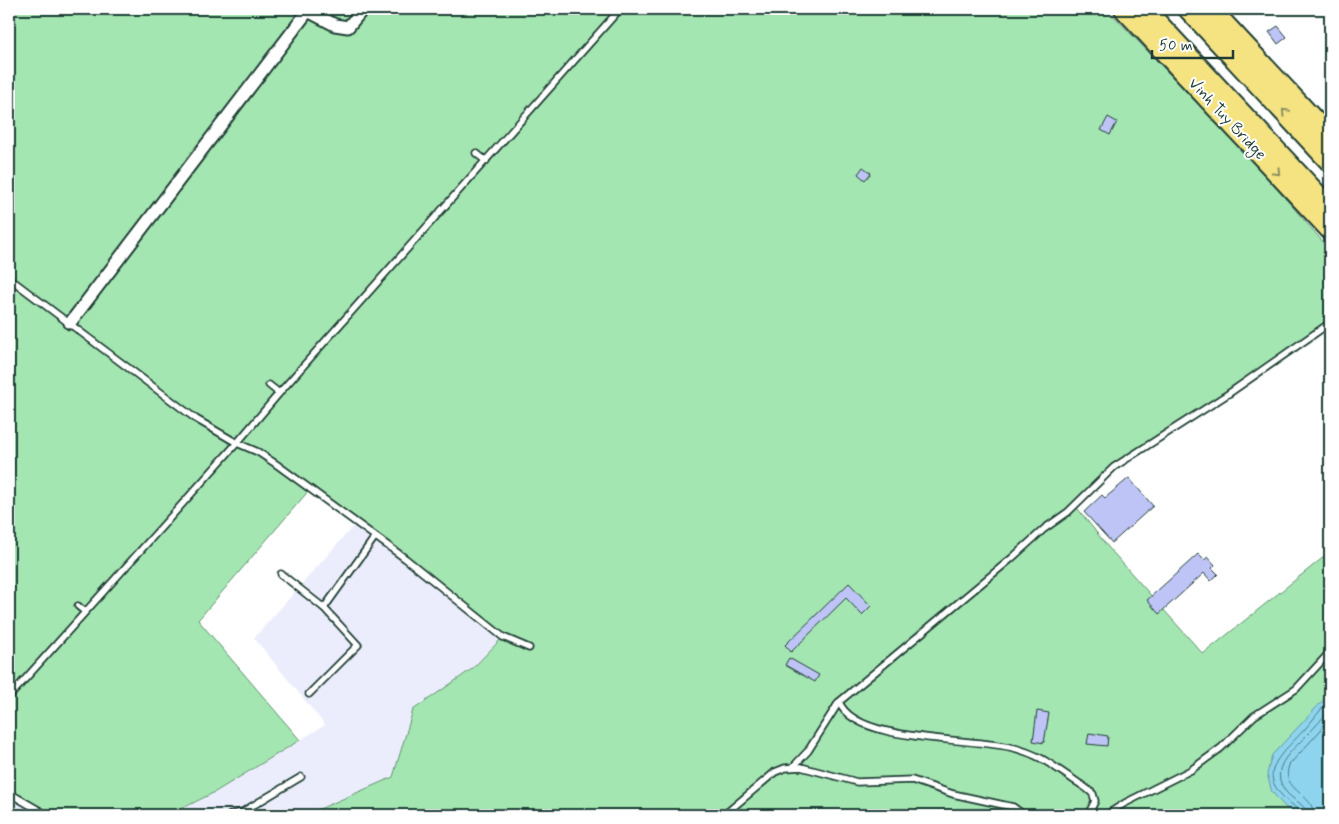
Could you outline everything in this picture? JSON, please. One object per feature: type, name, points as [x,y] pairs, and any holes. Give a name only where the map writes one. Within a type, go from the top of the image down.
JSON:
[{"type":"highway","name":"Vinh Tuy Bridge","points":[[1124,9],[1330,229]]},
{"type":"highway","name":"Vinh Tuy Bridge","points":[[1144,9],[1330,209]]},
{"type":"highway","points":[[1189,9],[1330,161]]},
{"type":"highway","points":[[1210,9],[1330,138]]},
{"type":"street","points":[[70,323],[306,10],[335,25],[348,27],[363,9]]},
{"type":"lane","points":[[9,697],[84,611],[237,443],[279,393],[620,9]]},
{"type":"lane","points":[[1216,9],[1330,131]]},
{"type":"lane","points":[[476,153],[486,161]]},
{"type":"lane","points":[[9,278],[196,420],[237,443],[258,452],[276,464],[413,564],[503,637],[529,648]]},
{"type":"lane","points":[[793,768],[808,751],[839,702],[1012,558],[1044,529],[1068,512],[1114,467],[1228,394],[1330,323]]},
{"type":"lane","points":[[269,385],[279,393]]},
{"type":"lane","points":[[324,608],[375,537]]},
{"type":"lane","points":[[281,574],[324,608],[358,645],[310,694]]},
{"type":"lane","points":[[78,606],[84,611]]},
{"type":"lane","points":[[1106,815],[1125,803],[1191,770],[1221,748],[1254,716],[1296,689],[1330,652]]},
{"type":"lane","points":[[839,702],[842,710],[849,717],[873,727],[952,741],[996,744],[1035,754],[1052,763],[1093,794],[1095,800],[1088,815]]},
{"type":"lane","points":[[724,815],[775,772],[801,767],[857,782],[912,780],[953,794],[1013,807],[1024,815]]},
{"type":"lane","points":[[230,815],[242,812],[301,777]]},
{"type":"lane","points":[[9,793],[47,815]]},
{"type":"shaded area","points":[[355,524],[503,637],[472,669],[413,710],[393,777],[317,810],[312,815],[169,815],[215,792],[325,725],[254,638]]},
{"type":"shaded area","points":[[9,792],[46,815],[9,815]]},
{"type":"green space","points":[[9,9],[1107,9],[1252,160],[1330,250],[1330,323],[1114,467],[1074,504],[1108,547],[1203,654],[1330,552],[1330,815],[312,815],[317,810],[393,777],[413,710],[472,669],[503,637],[311,488],[198,620],[300,740],[215,792],[169,815],[46,815],[9,792]]},
{"type":"water","points":[[1330,693],[1330,815],[1299,815],[1285,807],[1272,792],[1267,774],[1272,755]]},
{"type":"building","points":[[1278,26],[1287,37],[1278,44],[1269,32]]},
{"type":"building","points":[[1108,117],[1117,122],[1110,135],[1101,130]]},
{"type":"building","points":[[863,167],[871,173],[865,180],[858,174]]},
{"type":"building","points":[[1129,478],[1153,506],[1112,543],[1084,512],[1102,495],[1105,498]]},
{"type":"building","points":[[1198,554],[1204,560],[1208,557],[1215,565],[1212,568],[1218,574],[1211,581],[1204,573],[1159,614],[1147,600]]},
{"type":"building","points":[[849,583],[871,606],[862,615],[846,598],[791,652],[785,645]]},
{"type":"building","points":[[789,658],[819,675],[815,682],[785,665]]},
{"type":"building","points":[[1037,711],[1049,713],[1044,743],[1033,741]]},
{"type":"building","points":[[1089,733],[1108,736],[1107,746],[1087,744]]}]
